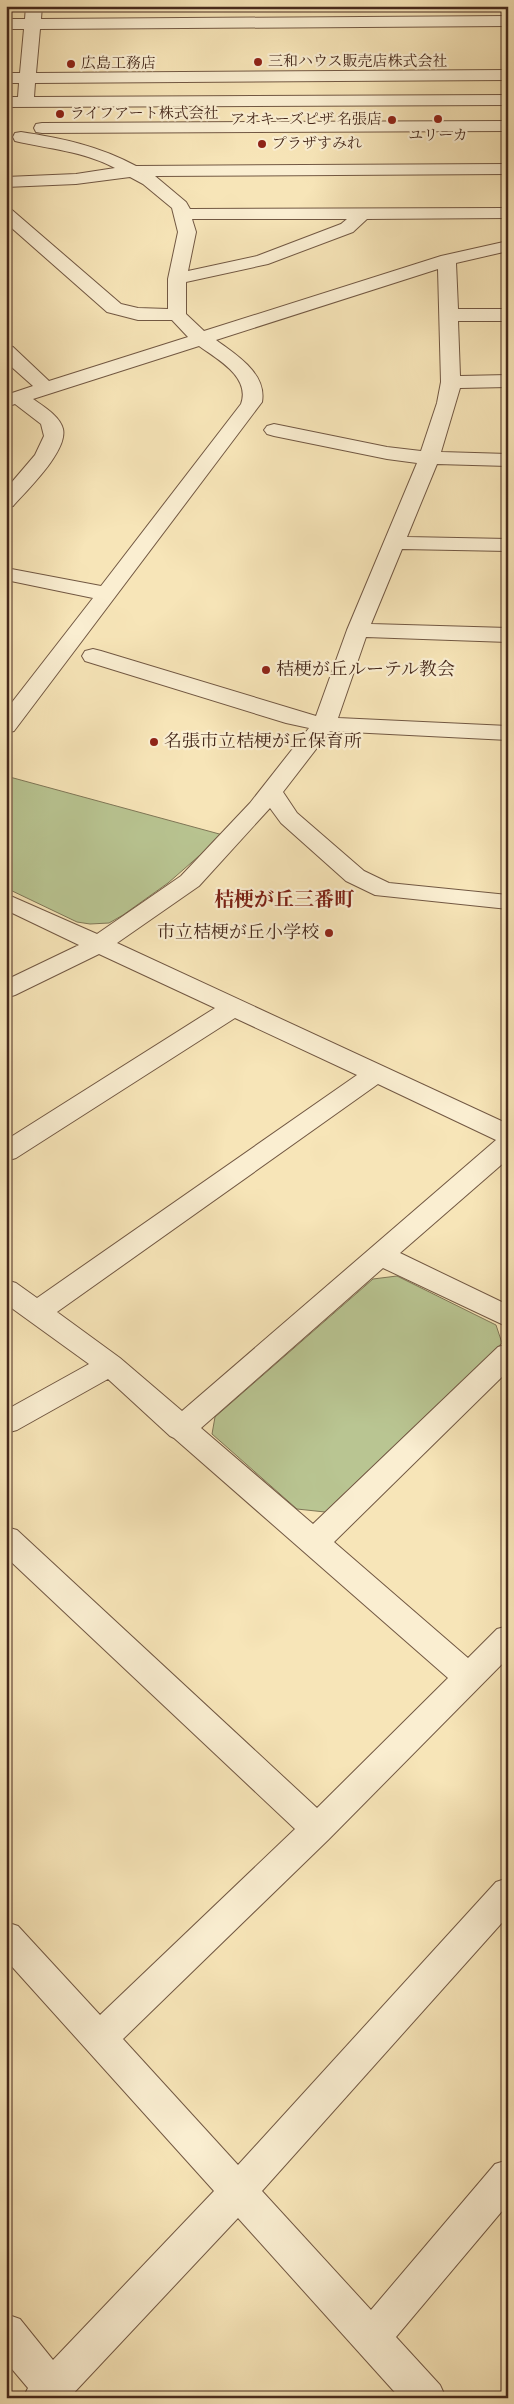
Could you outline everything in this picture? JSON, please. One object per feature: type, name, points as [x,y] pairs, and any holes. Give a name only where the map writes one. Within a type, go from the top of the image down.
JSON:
[{"type":"street","points":[[17,134],[27,90],[34,6]]},
{"type":"street","points":[[166,6],[166,23]]},
{"type":"street","points":[[285,6],[286,22]]},
{"type":"street","points":[[6,24],[286,22],[412,14],[508,21]]},
{"type":"street","points":[[6,102],[27,90],[508,76]]},
{"type":"street","points":[[6,78],[27,90],[508,100]]},
{"type":"street","points":[[6,90],[508,88]]},
{"type":"street","points":[[17,134],[508,126]]},
{"type":"street","points":[[17,134],[92,152],[134,171],[174,199],[180,206],[187,232],[177,280],[177,315]]},
{"type":"street","points":[[6,182],[76,179],[134,171],[505,169],[507,200],[363,213],[183,214]]},
{"type":"street","points":[[177,280],[262,260],[347,228],[363,213]]},
{"type":"street","points":[[6,214],[14,231],[114,308],[138,314],[177,315],[200,338],[241,370],[248,378],[253,392],[252,402],[6,726]]},
{"type":"street","points":[[12,399],[447,260],[508,246]]},
{"type":"street","points":[[6,990],[98,944],[190,881],[258,808],[324,724],[358,630],[429,458],[447,403],[451,382],[447,260]]},
{"type":"street","points":[[450,315],[508,315]]},
{"type":"street","points":[[6,351],[46,388]]},
{"type":"street","points":[[451,382],[508,382]]},
{"type":"street","points":[[6,502],[43,458],[53,439],[54,429],[50,422],[12,399]]},
{"type":"street","points":[[274,430],[368,450],[429,458],[508,460]]},
{"type":"street","points":[[395,543],[508,545]]},
{"type":"street","points":[[6,574],[106,594]]},
{"type":"street","points":[[358,630],[508,636]]},
{"type":"street","points":[[93,656],[294,718],[324,724],[508,733]]},
{"type":"street","points":[[270,791],[290,818],[355,876],[384,890],[508,902]]},
{"type":"street","points":[[6,901],[508,1135]]},
{"type":"street","points":[[6,1152],[234,1007]]},
{"type":"street","points":[[37,1312],[375,1074]]},
{"type":"street","points":[[181,1429],[382,1256],[508,1144]]},
{"type":"street","points":[[382,1256],[508,1317]]},
{"type":"street","points":[[6,1290],[110,1365],[181,1429],[469,1677]]},
{"type":"street","points":[[314,1542],[508,1354]]},
{"type":"street","points":[[6,1423],[110,1365]]},
{"type":"street","points":[[6,1538],[317,1829]]},
{"type":"street","points":[[100,2038],[317,1829],[508,1638]]},
{"type":"street","points":[[6,2332],[48,2393],[239,2190],[508,1892]]},
{"type":"street","points":[[6,1936],[239,2190],[426,2398]]},
{"type":"street","points":[[372,2337],[508,2176]]},
{"type":"green space","points":[[6,776],[223,835],[168,883],[123,915],[109,923],[90,924],[77,922],[6,888]]},
{"type":"green space","points":[[397,1276],[496,1325],[502,1343],[325,1512],[297,1509],[212,1434],[215,1417],[373,1279]]},
{"type":"place","name":"三和ハウス販売店株式会社","points":[[258,62]]},
{"type":"place","name":"広島工務店","points":[[71,64]]},
{"type":"place","name":"ライフアート株式会社","points":[[60,114]]},
{"type":"place","name":"ユリーカ","points":[[438,119]]},
{"type":"place","name":"アオキーズピザ 名張店","points":[[392,120]]},
{"type":"place","name":"プラザすみれ","points":[[262,144]]},
{"type":"place","name":"桔梗が丘ルーテル教会","points":[[266,670]]},
{"type":"place","name":"名張市立桔梗が丘保育所","points":[[154,742]]},
{"type":"place","name":"市立桔梗が丘小学校","points":[[329,933]]},
{"type":"district","name":"桔梗が丘三番町","points":[[284,901]]}]
